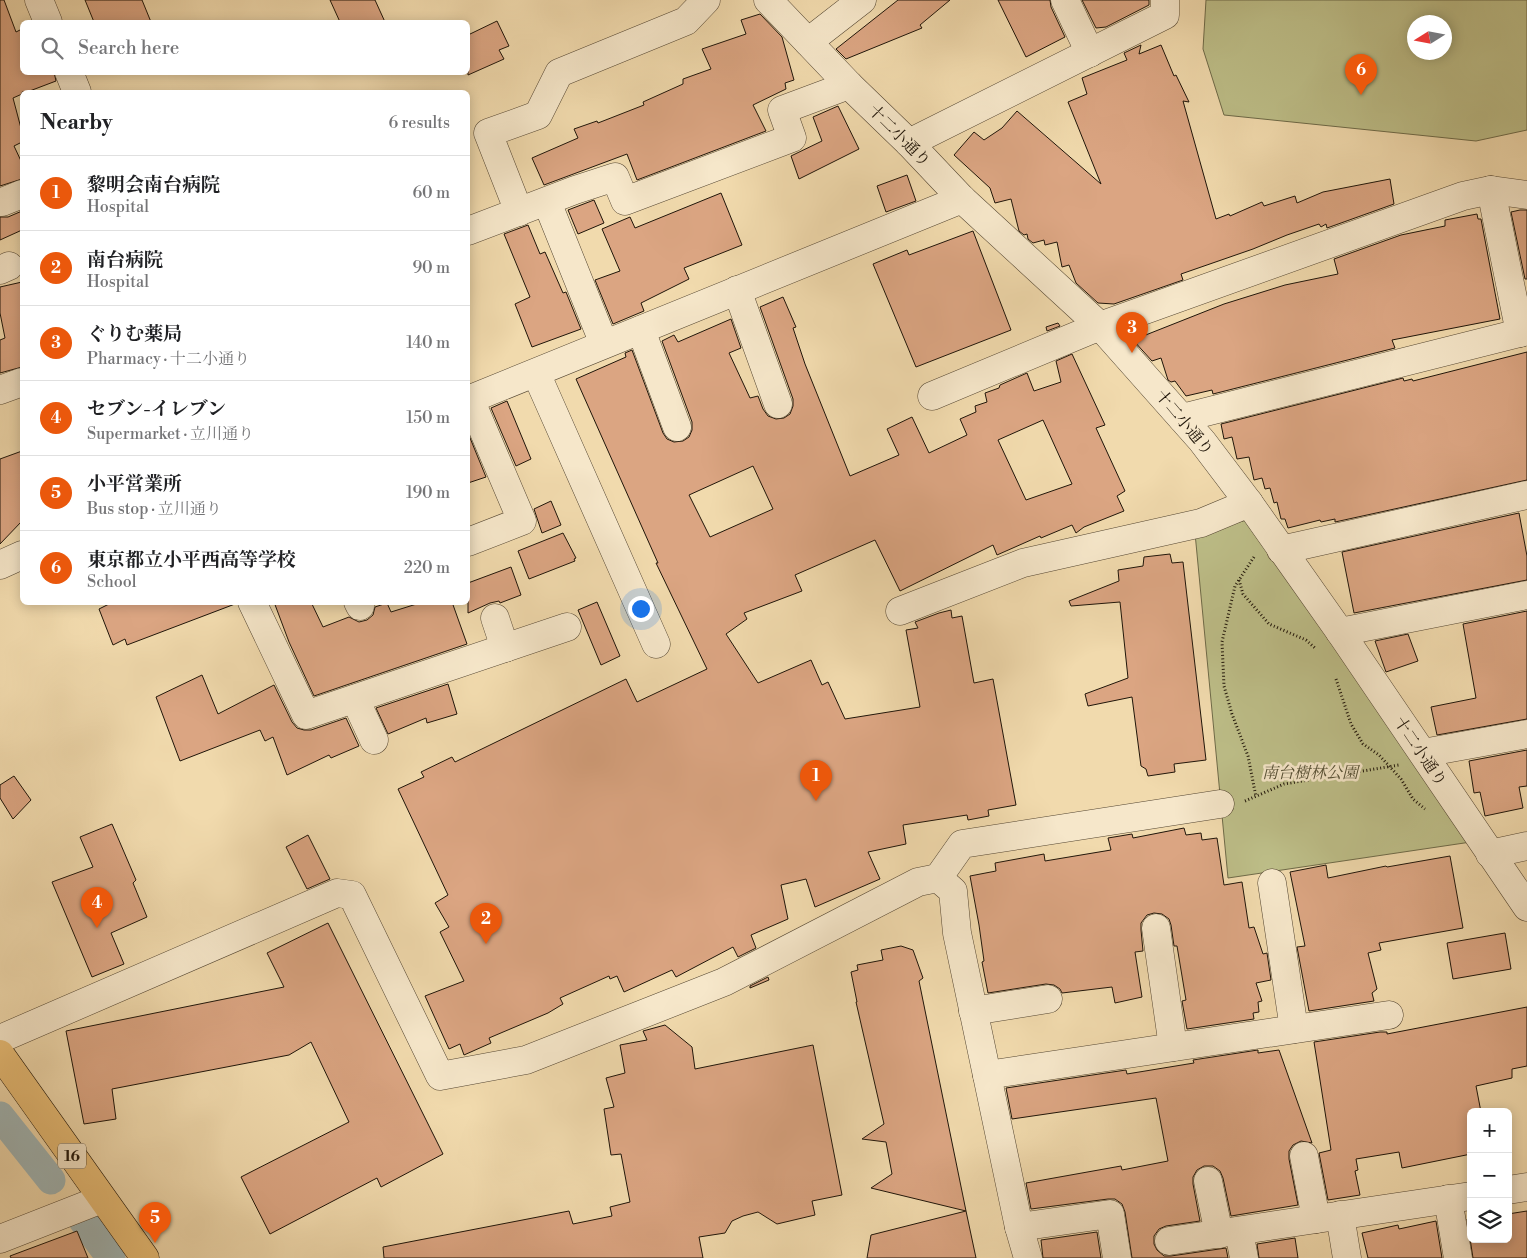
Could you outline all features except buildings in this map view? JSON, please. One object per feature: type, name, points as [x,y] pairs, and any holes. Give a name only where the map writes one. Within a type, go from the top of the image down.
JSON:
[{"type":"main road","name":"16","points":[[0,1054],[145,1258]]},
{"type":"street","points":[[39,0],[47,20]]},
{"type":"street","points":[[519,212],[478,137],[538,114],[559,73],[686,21],[706,0]]},
{"type":"street","name":"十二小通り","points":[[768,0],[962,199],[1100,326],[1202,441],[1340,632],[1527,907]]},
{"type":"street","points":[[808,42],[862,0]]},
{"type":"street","points":[[1066,0],[1090,53]]},
{"type":"street","points":[[909,143],[1165,15],[1165,0]]},
{"type":"street","points":[[70,75],[76,90]]},
{"type":"street","points":[[470,230],[615,177],[625,201],[792,138],[782,110],[849,85]]},
{"type":"street","points":[[932,396],[1100,326],[1464,196],[1492,190],[1527,195]]},
{"type":"street","points":[[1182,418],[1523,332],[1492,190]]},
{"type":"street","points":[[470,399],[962,199]]},
{"type":"street","points":[[547,202],[604,344]]},
{"type":"street","points":[[737,290],[778,404]]},
{"type":"street","points":[[641,330],[677,427]]},
{"type":"street","points":[[536,373],[656,644]]},
{"type":"street","points":[[0,390],[20,383]]},
{"type":"street","points":[[470,401],[522,521],[470,541]]},
{"type":"street","points":[[1277,543],[1527,495]]},
{"type":"street","points":[[900,611],[1023,563],[1201,523],[1249,504]]},
{"type":"street","points":[[0,565],[20,556]]},
{"type":"street","points":[[1340,632],[1527,595]]},
{"type":"street","points":[[253,605],[306,715],[567,627]]},
{"type":"street","points":[[495,618],[506,648]]},
{"type":"street","points":[[355,699],[374,740]]},
{"type":"street","points":[[1423,753],[1527,734]]},
{"type":"street","points":[[0,1039],[337,893],[352,895],[440,1076],[526,1060],[724,982],[918,882],[938,878],[962,844],[1220,804]]},
{"type":"street","points":[[1490,854],[1527,846]]},
{"type":"street","points":[[938,878],[953,891],[956,933],[1019,1227],[1028,1258]]},
{"type":"street","points":[[1272,883],[1294,1029]]},
{"type":"street","points":[[1156,928],[1174,1047]]},
{"type":"street","points":[[973,1011],[1048,999]]},
{"type":"street","points":[[987,1075],[1389,1015]]},
{"type":"street","points":[[1304,1156],[1328,1217],[1347,1258]]},
{"type":"street","points":[[1208,1182],[1229,1233],[1244,1258]]},
{"type":"street","points":[[1512,1189],[1527,1187]]},
{"type":"street","points":[[1169,1241],[1459,1197],[1458,1258]]},
{"type":"street","points":[[4,1245],[102,1199]]},
{"type":"street","points":[[1019,1227],[1110,1214],[1117,1258]]},
{"type":"path","points":[[1256,797],[1248,756],[1232,714],[1224,686],[1222,642],[1235,586],[1250,562],[1277,543]]},
{"type":"path","points":[[1239,580],[1243,594],[1269,624],[1306,640],[1318,651]]},
{"type":"path","points":[[1336,677],[1351,724],[1363,744],[1379,754],[1401,779],[1413,799],[1426,811]]},
{"type":"path","points":[[1220,804],[1248,801],[1284,784],[1405,764],[1423,753]]},
{"type":"green space","points":[[1206,0],[1527,0],[1527,130],[1476,141],[1224,115],[1203,49]]},
{"type":"green space","name":"南台樹林公園","points":[[1247,520],[1471,842],[1228,878],[1195,533]]},
{"type":"waterway","points":[[0,1116],[51,1180]]},
{"type":"waterway","points":[[82,1219],[111,1258]]},
{"type":"place","name":"東京都立小平西高等学校","points":[[1361,95]]},
{"type":"place","name":"ぐりむ薬局","points":[[1132,353]]},
{"type":"place","name":"黎明会南台病院","points":[[816,801]]},
{"type":"place","name":"セブン-イレブン","points":[[97,928]]},
{"type":"place","name":"南台病院","points":[[486,944]]},
{"type":"place","name":"小平営業所","points":[[155,1243]]}]
